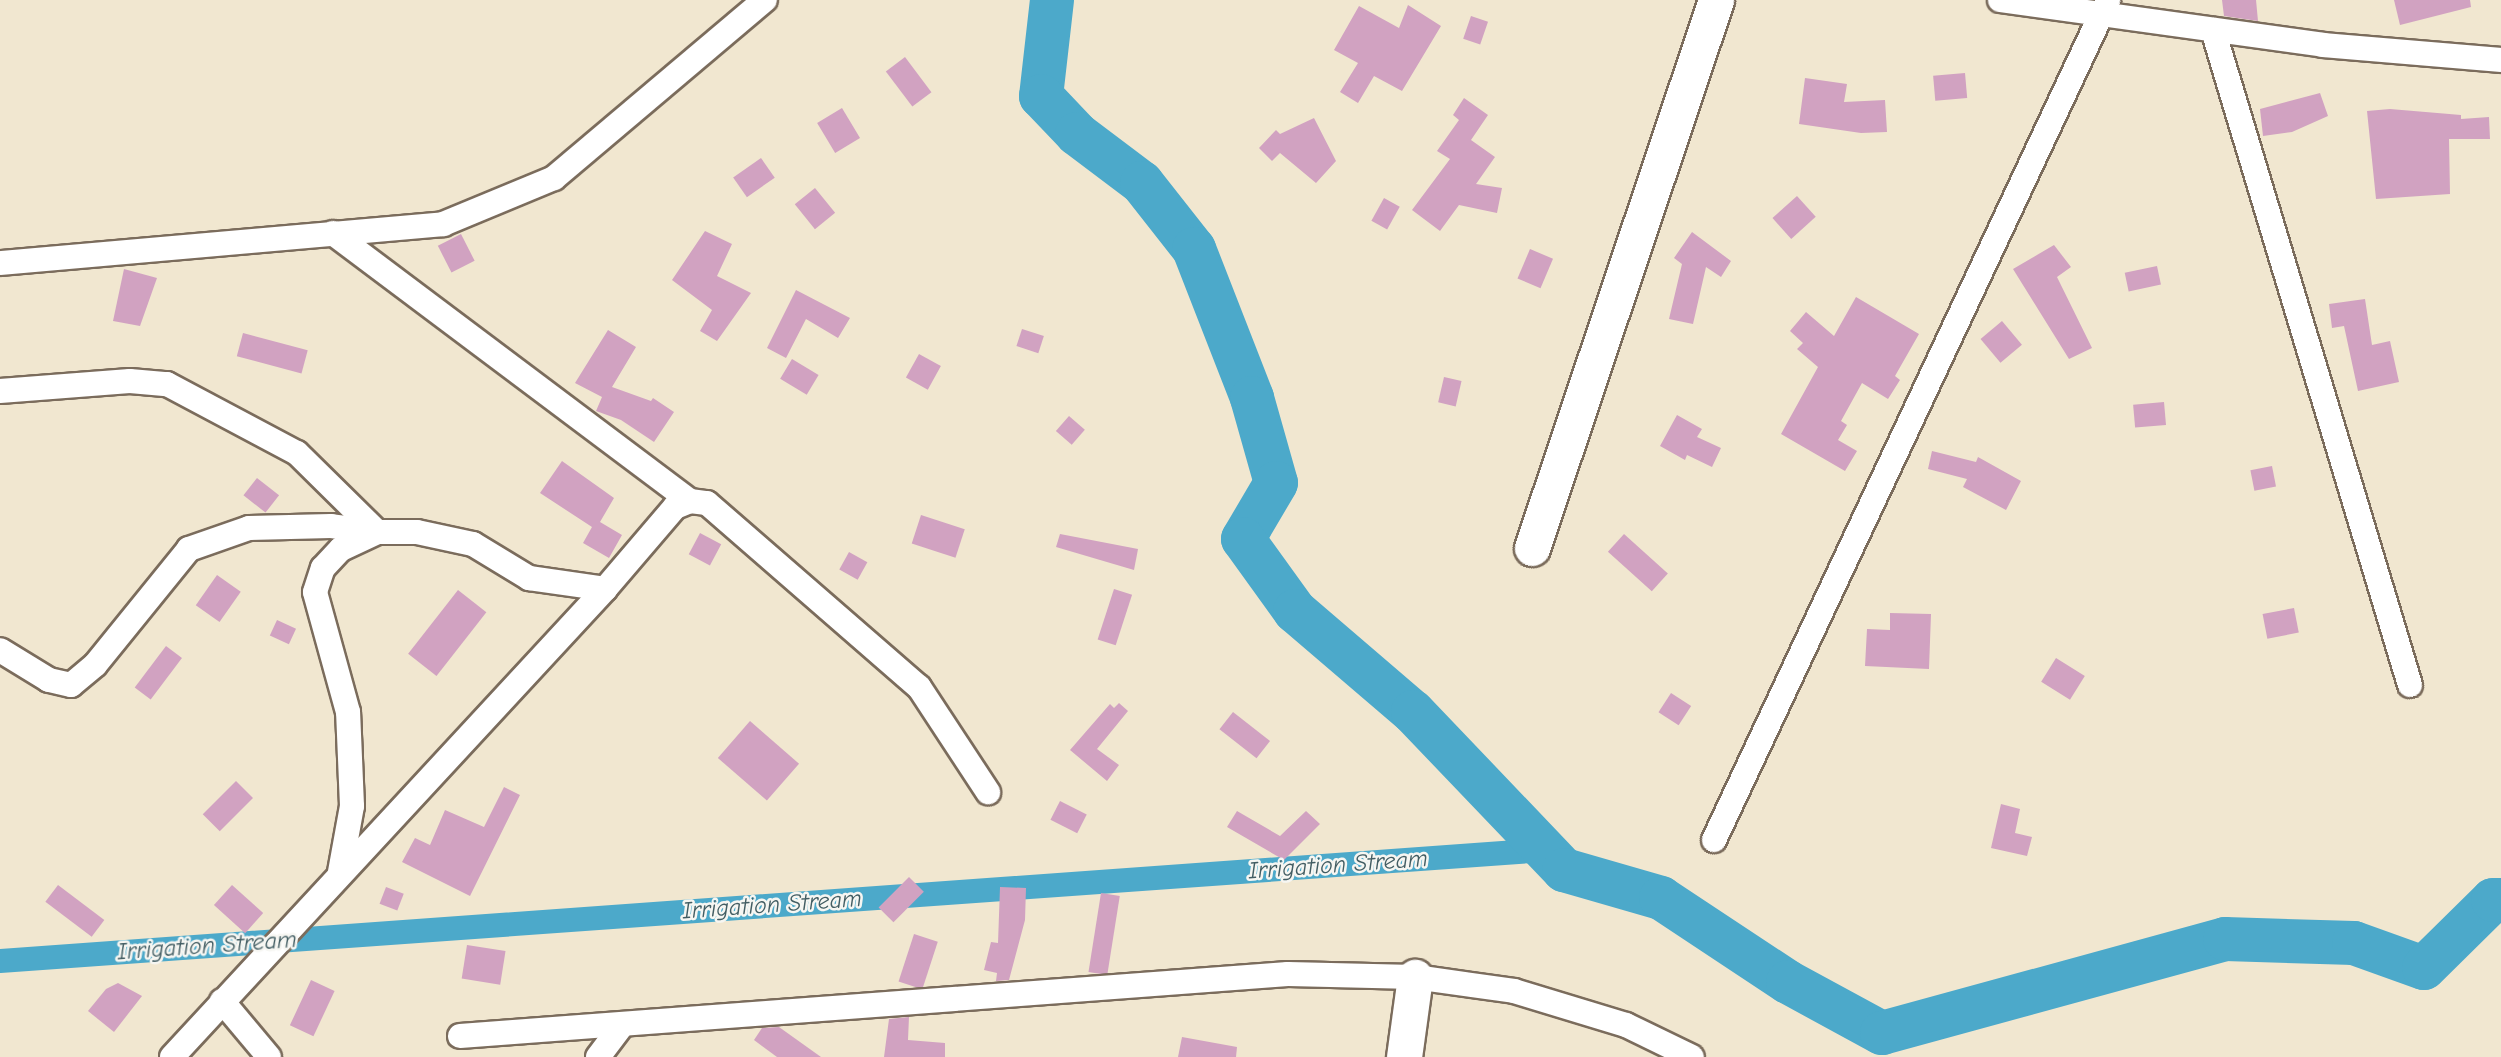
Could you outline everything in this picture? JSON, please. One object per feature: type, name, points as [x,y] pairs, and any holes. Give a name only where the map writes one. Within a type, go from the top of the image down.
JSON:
[{"type":"street","points":[[0,263],[443,224],[554,178],[765,0]]},
{"type":"street","points":[[1532,548],[1716,0]]},
{"type":"street","points":[[2000,0],[2105,7],[2213,30],[2323,45],[2501,61]]},
{"type":"street","points":[[1714,840],[2105,7]]},
{"type":"street","points":[[2213,30],[2410,685]]},
{"type":"street","points":[[333,233],[690,501]]},
{"type":"street","points":[[0,391],[130,381],[167,384],[297,453],[377,532]]},
{"type":"street","points":[[172,1057],[340,872],[605,589],[675,507],[690,501],[707,503],[919,687],[988,792]]},
{"type":"street","points":[[0,650],[49,680],[71,685],[95,665],[189,549],[249,528],[331,526],[377,532],[417,532],[472,544],[529,578],[605,589]]},
{"type":"street","points":[[340,872],[352,806],[348,712],[314,592],[323,568],[341,549],[377,532]]},
{"type":"street","points":[[460,1037],[1288,974],[1415,977],[1514,991],[1626,1025],[1692,1057]]},
{"type":"street","points":[[1404,1057],[1415,977]]},
{"type":"street","points":[[222,1001],[269,1057]]},
{"type":"street","points":[[598,1057],[623,1024]]},
{"type":"building","points":[[2222,0],[2256,0],[2258,21],[2224,16]]},
{"type":"building","points":[[2394,0],[2470,0],[2471,7],[2400,25]]},
{"type":"building","points":[[1408,5],[1441,26],[1402,91],[1374,76],[1358,103],[1340,92],[1358,63],[1334,50],[1359,6],[1399,28]]},
{"type":"building","points":[[1471,16],[1488,22],[1480,45],[1463,39]]},
{"type":"building","points":[[905,57],[931,92],[912,107],[886,71]]},
{"type":"building","points":[[1965,73],[1967,98],[1935,101],[1933,76]]},
{"type":"building","points":[[1805,78],[1847,84],[1844,102],[1885,100],[1887,132],[1861,133],[1799,124]]},
{"type":"building","points":[[2320,93],[2328,116],[2292,132],[2263,136],[2260,109]]},
{"type":"building","points":[[1464,98],[1488,115],[1471,140],[1495,157],[1476,184],[1502,188],[1497,213],[1459,205],[1440,231],[1412,210],[1450,159],[1437,151],[1459,120],[1453,115]]},
{"type":"building","points":[[842,108],[860,138],[835,153],[817,123]]},
{"type":"building","points":[[2390,109],[2461,115],[2461,119],[2489,117],[2490,139],[2449,139],[2450,194],[2376,199],[2367,111]]},
{"type":"building","points":[[1314,118],[1336,161],[1316,183],[1280,153],[1272,161],[1259,148],[1276,130],[1280,134]]},
{"type":"building","points":[[761,158],[775,178],[747,197],[733,178]]},
{"type":"building","points":[[815,188],[835,213],[815,229],[795,204]]},
{"type":"building","points":[[1797,196],[1816,217],[1791,239],[1772,218]]},
{"type":"building","points":[[1384,198],[1400,207],[1387,229],[1371,221]]},
{"type":"building","points":[[705,231],[732,244],[717,276],[751,293],[717,341],[700,331],[712,310],[672,280]]},
{"type":"building","points":[[1692,232],[1731,261],[1721,277],[1706,267],[1693,324],[1669,319],[1682,264],[1674,258]]},
{"type":"building","points":[[461,234],[475,261],[451,273],[438,246]]},
{"type":"building","points":[[2054,245],[2071,267],[2057,277],[2092,348],[2069,359],[2013,269]]},
{"type":"building","points":[[1530,249],[1553,259],[1541,288],[1517,278]]},
{"type":"building","points":[[2157,266],[2161,285],[2129,291],[2125,273]]},
{"type":"building","points":[[124,269],[157,278],[140,326],[113,321]]},
{"type":"building","points":[[796,290],[850,318],[838,338],[806,319],[786,358],[767,348]]},
{"type":"building","points":[[1856,297],[1919,334],[1895,376],[1900,380],[1888,399],[1862,383],[1841,421],[1847,425],[1838,440],[1857,451],[1845,471],[1781,434],[1818,367],[1797,349],[1803,343],[1790,331],[1806,312],[1834,336]]},
{"type":"building","points":[[2365,299],[2372,345],[2390,341],[2399,382],[2358,391],[2344,326],[2332,328],[2329,304]]},
{"type":"building","points":[[2002,321],[2022,345],[2000,363],[1981,339]]},
{"type":"building","points":[[1022,329],[1044,336],[1038,353],[1016,346]]},
{"type":"building","points":[[608,330],[636,347],[612,387],[651,401],[653,398],[674,412],[654,442],[621,420],[596,411],[602,397],[575,383]]},
{"type":"building","points":[[243,333],[308,350],[302,374],[237,356]]},
{"type":"building","points":[[919,354],[941,366],[928,390],[906,378]]},
{"type":"building","points":[[792,359],[819,375],[807,395],[780,379]]},
{"type":"building","points":[[1444,377],[1462,381],[1456,406],[1438,402]]},
{"type":"building","points":[[2164,402],[2166,425],[2135,428],[2133,405]]},
{"type":"building","points":[[1677,415],[1702,429],[1697,437],[1721,448],[1712,467],[1687,455],[1685,460],[1660,446]]},
{"type":"building","points":[[1069,416],[1085,430],[1072,445],[1056,431]]},
{"type":"building","points":[[1932,451],[1976,462],[1978,457],[2021,481],[2006,510],[1963,487],[1967,479],[1928,469]]},
{"type":"building","points":[[562,461],[614,498],[600,522],[622,535],[609,558],[583,543],[592,527],[540,493]]},
{"type":"building","points":[[2272,466],[2276,487],[2254,491],[2250,470]]},
{"type":"building","points":[[257,478],[279,495],[266,513],[243,495]]},
{"type":"building","points":[[921,515],[965,529],[955,558],[912,544]]},
{"type":"building","points":[[700,533],[721,544],[710,565],[689,554]]},
{"type":"building","points":[[1060,534],[1138,549],[1134,570],[1056,547]]},
{"type":"building","points":[[1624,534],[1668,573],[1652,591],[1608,552]]},
{"type":"building","points":[[849,552],[867,562],[858,580],[839,569]]},
{"type":"building","points":[[217,575],[241,592],[220,622],[196,605]]},
{"type":"building","points":[[1114,589],[1132,595],[1116,645],[1098,639]]},
{"type":"building","points":[[458,590],[486,612],[436,676],[408,654]]},
{"type":"building","points":[[2294,608],[2299,633],[2267,639],[2263,614]]},
{"type":"building","points":[[1890,613],[1931,614],[1929,669],[1865,666],[1867,629],[1890,630]]},
{"type":"building","points":[[277,620],[296,629],[289,644],[270,635]]},
{"type":"building","points":[[166,646],[182,658],[151,700],[135,688]]},
{"type":"building","points":[[2056,658],[2085,676],[2070,700],[2041,682]]},
{"type":"building","points":[[1671,693],[1691,706],[1679,725],[1658,712]]},
{"type":"building","points":[[1119,703],[1128,711],[1097,749],[1119,765],[1107,781],[1070,750],[1110,704],[1114,708]]},
{"type":"building","points":[[1233,712],[1270,741],[1256,758],[1219,729]]},
{"type":"building","points":[[750,721],[799,764],[767,801],[718,758]]},
{"type":"building","points":[[236,781],[253,798],[220,831],[203,814]]},
{"type":"building","points":[[504,787],[520,795],[470,896],[402,862],[415,838],[430,845],[445,810],[484,827]]},
{"type":"building","points":[[1060,801],[1087,815],[1077,833],[1050,820]]},
{"type":"building","points":[[2001,804],[2020,809],[2015,833],[2032,837],[2027,856],[1991,848]]},
{"type":"building","points":[[1237,811],[1280,836],[1306,811],[1320,824],[1284,860],[1227,827]]},
{"type":"building","points":[[909,877],[924,892],[893,922],[879,907]]},
{"type":"building","points":[[58,885],[104,920],[92,937],[45,902]]},
{"type":"building","points":[[232,885],[263,913],[245,933],[214,905]]},
{"type":"building","points":[[386,887],[404,894],[397,911],[380,904]]},
{"type":"building","points":[[1000,887],[1026,888],[1025,920],[1009,980],[996,981],[997,973],[984,970],[991,942],[998,943]]},
{"type":"building","points":[[1101,893],[1120,896],[1107,975],[1088,972]]},
{"type":"building","points":[[914,934],[938,942],[922,989],[899,982]]},
{"type":"building","points":[[467,945],[506,951],[500,985],[462,979]]},
{"type":"building","points":[[311,980],[335,991],[313,1036],[290,1025]]},
{"type":"building","points":[[118,983],[142,996],[114,1032],[88,1011],[106,989]]},
{"type":"building","points":[[909,1017],[908,1040],[945,1043],[945,1057],[884,1057],[889,1019]]},
{"type":"building","points":[[779,1027],[821,1057],[777,1057],[754,1040],[762,1028]]},
{"type":"building","points":[[1182,1037],[1237,1047],[1236,1057],[1178,1057]]},
{"type":"waterway","points":[[1052,0],[1041,96],[1077,134],[1142,183],[1194,249],[1252,398],[1276,483],[1243,539],[1295,611],[1413,712],[1564,870],[1661,898],[1788,982],[1882,1033],[2225,939],[2354,943],[2424,968],[2493,900],[2501,900]]},
{"type":"waterway","name":"Irrigation Stream","points":[[0,961],[1545,850]]}]
